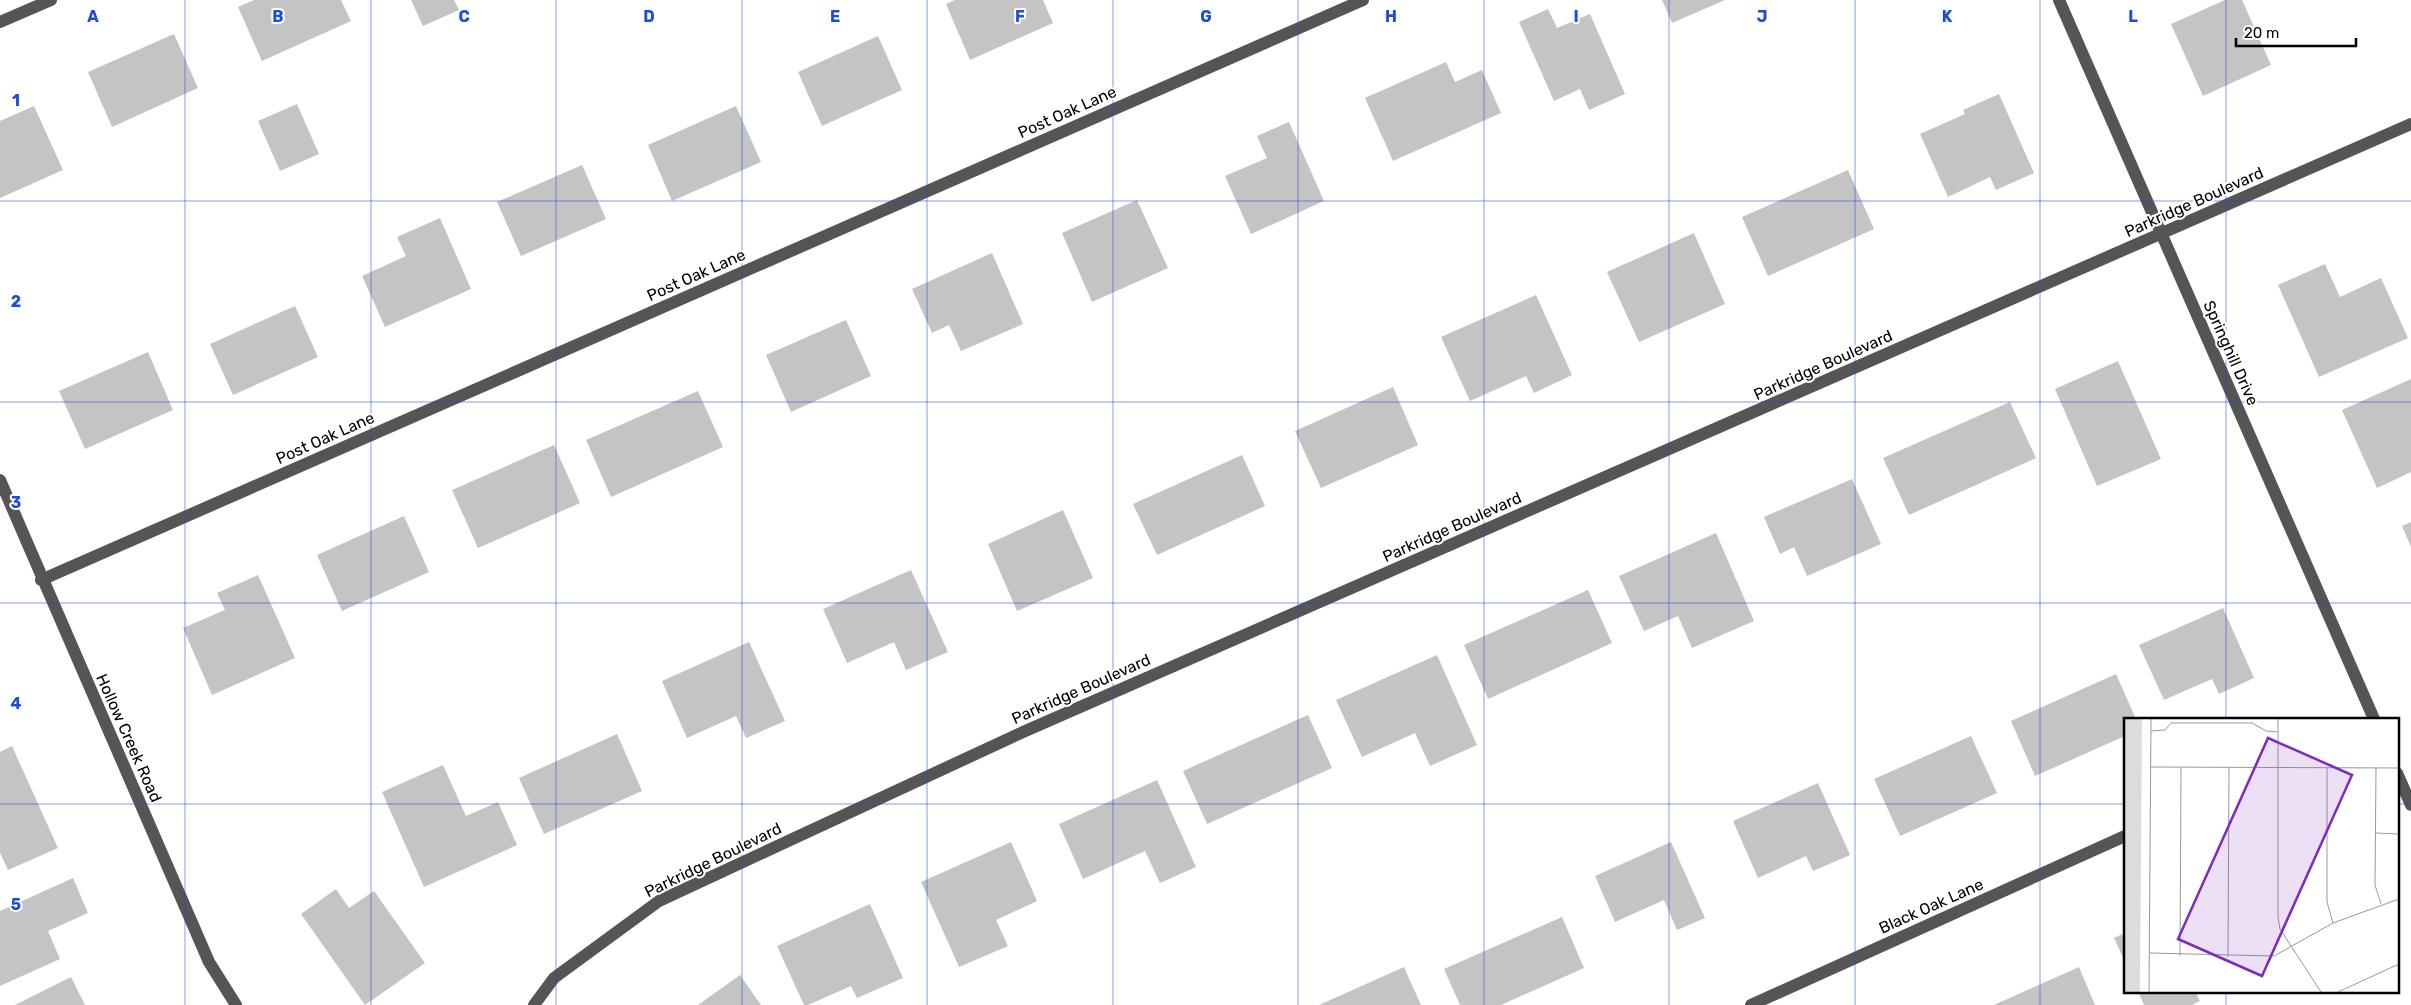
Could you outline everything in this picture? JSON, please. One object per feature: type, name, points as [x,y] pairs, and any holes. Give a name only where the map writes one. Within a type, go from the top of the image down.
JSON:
[{"type":"street","points":[[0,22],[51,0]]},
{"type":"street","name":"Post Oak Lane","points":[[42,580],[1363,0]]},
{"type":"street","name":"Springhill Drive","points":[[2059,0],[2374,718]]},
{"type":"street","name":"Parkridge Boulevard","points":[[534,1005],[554,978],[659,902],[1023,732],[2411,124]]},
{"type":"street","name":"Hollow Creek Road","points":[[0,480],[209,962],[236,1005]]},
{"type":"street","points":[[2398,775],[2411,805]]},
{"type":"street","name":"Black Oak Lane","points":[[1752,1005],[2124,836]]},
{"type":"building","points":[[254,0],[341,0],[351,21],[262,61],[238,7]]},
{"type":"building","points":[[411,0],[454,0],[459,10],[423,26]]},
{"type":"building","points":[[955,0],[1043,0],[1053,23],[970,60],[946,4]]},
{"type":"building","points":[[1662,0],[1725,0],[1672,23]]},
{"type":"building","points":[[2225,0],[2242,0],[2271,65],[2203,96],[2171,24]]},
{"type":"building","points":[[1548,9],[1557,28],[1590,14],[1625,94],[1589,110],[1580,89],[1554,101],[1519,22]]},
{"type":"building","points":[[174,34],[198,88],[112,127],[88,72]]},
{"type":"building","points":[[878,36],[902,90],[822,126],[798,72]]},
{"type":"building","points":[[1446,62],[1455,82],[1482,70],[1501,113],[1393,161],[1365,98]]},
{"type":"building","points":[[1999,94],[2034,173],[1996,190],[1990,177],[1948,197],[1920,134],[1965,114],[1963,110]]},
{"type":"building","points":[[297,104],[319,154],[280,171],[258,121]]},
{"type":"building","points":[[34,106],[63,170],[0,198],[0,121]]},
{"type":"building","points":[[736,106],[761,162],[672,201],[648,145]]},
{"type":"building","points":[[1289,122],[1324,201],[1251,234],[1225,176],[1267,158],[1257,136]]},
{"type":"building","points":[[582,165],[606,219],[521,256],[497,202]]},
{"type":"building","points":[[1848,170],[1874,229],[1768,276],[1742,217]]},
{"type":"building","points":[[1137,200],[1168,268],[1092,302],[1062,233]]},
{"type":"building","points":[[440,218],[471,289],[385,327],[362,276],[406,256],[397,237]]},
{"type":"building","points":[[1694,233],[1725,304],[1639,342],[1607,272]]},
{"type":"building","points":[[992,253],[1023,324],[961,351],[949,325],[932,333],[912,289]]},
{"type":"building","points":[[2325,264],[2340,297],[2381,278],[2408,338],[2319,377],[2278,285]]},
{"type":"building","points":[[1536,295],[1572,375],[1534,393],[1526,376],[1470,401],[1441,337]]},
{"type":"building","points":[[295,306],[318,357],[233,395],[210,344]]},
{"type":"building","points":[[846,320],[871,376],[791,412],[766,355]]},
{"type":"building","points":[[148,352],[173,410],[85,449],[59,391]]},
{"type":"building","points":[[2118,361],[2161,459],[2097,486],[2055,389]]},
{"type":"building","points":[[2411,379],[2411,472],[2377,488],[2342,410]]},
{"type":"building","points":[[1393,387],[1418,445],[1321,488],[1295,431]]},
{"type":"building","points":[[698,391],[723,447],[611,497],[586,440]]},
{"type":"building","points":[[2010,402],[2036,458],[1909,515],[1883,458]]},
{"type":"building","points":[[554,445],[580,503],[478,548],[452,490]]},
{"type":"building","points":[[1242,455],[1265,506],[1157,555],[1133,504]]},
{"type":"building","points":[[1852,479],[1881,544],[1807,576],[1794,547],[1780,554],[1764,517]]},
{"type":"building","points":[[1063,510],[1093,578],[1017,611],[988,544]]},
{"type":"building","points":[[404,516],[429,572],[342,611],[317,555]]},
{"type":"building","points":[[2411,522],[2411,547],[2402,526]]},
{"type":"building","points":[[1716,533],[1754,621],[1692,648],[1678,616],[1644,631],[1619,576]]},
{"type":"building","points":[[911,570],[948,652],[906,670],[894,642],[847,663],[823,609]]},
{"type":"building","points":[[258,575],[295,658],[212,695],[183,628],[225,610],[217,593]]},
{"type":"building","points":[[1588,590],[1612,643],[1488,699],[1464,645]]},
{"type":"building","points":[[2223,608],[2254,678],[2219,694],[2212,679],[2164,700],[2139,645]]},
{"type":"building","points":[[749,642],[785,721],[746,738],[736,716],[687,738],[662,681]]},
{"type":"building","points":[[1437,655],[1477,745],[1430,766],[1415,733],[1362,757],[1336,700]]},
{"type":"building","points":[[2116,674],[2136,718],[2124,718],[2124,736],[2035,776],[2011,721]]},
{"type":"building","points":[[1308,715],[1332,768],[1207,824],[1183,771]]},
{"type":"building","points":[[617,734],[642,791],[544,834],[519,778]]},
{"type":"building","points":[[1971,736],[1997,793],[1900,836],[1874,779]]},
{"type":"building","points":[[12,746],[58,848],[8,870],[0,853],[0,752]]},
{"type":"building","points":[[443,765],[466,816],[498,802],[517,845],[424,887],[382,792]]},
{"type":"building","points":[[1157,780],[1196,867],[1160,883],[1145,851],[1083,879],[1059,824]]},
{"type":"building","points":[[1818,783],[1850,855],[1813,871],[1806,856],[1758,878],[1733,821]]},
{"type":"building","points":[[1011,842],[1037,901],[996,920],[1008,946],[959,967],[921,882]]},
{"type":"building","points":[[1671,842],[1705,918],[1677,930],[1664,900],[1615,922],[1595,876]]},
{"type":"building","points":[[73,878],[88,913],[48,931],[60,959],[0,986],[0,911]]},
{"type":"building","points":[[336,889],[349,908],[374,891],[425,963],[365,1005],[301,914]]},
{"type":"building","points":[[870,904],[903,978],[857,998],[851,986],[804,1005],[777,946]]},
{"type":"building","points":[[1562,917],[1584,968],[1501,1005],[1460,1005],[1444,969]]},
{"type":"building","points":[[2124,933],[2124,960],[2114,938]]},
{"type":"building","points":[[1404,967],[1421,1005],[1319,1005]]},
{"type":"building","points":[[2079,967],[2095,1005],[1994,1005]]},
{"type":"building","points":[[740,975],[761,1005],[698,1005]]},
{"type":"building","points":[[71,977],[85,1005],[15,1005]]},
{"type":"building","points":[[2138,992],[2196,992],[2200,1001],[2192,1005],[2144,1005]]}]
